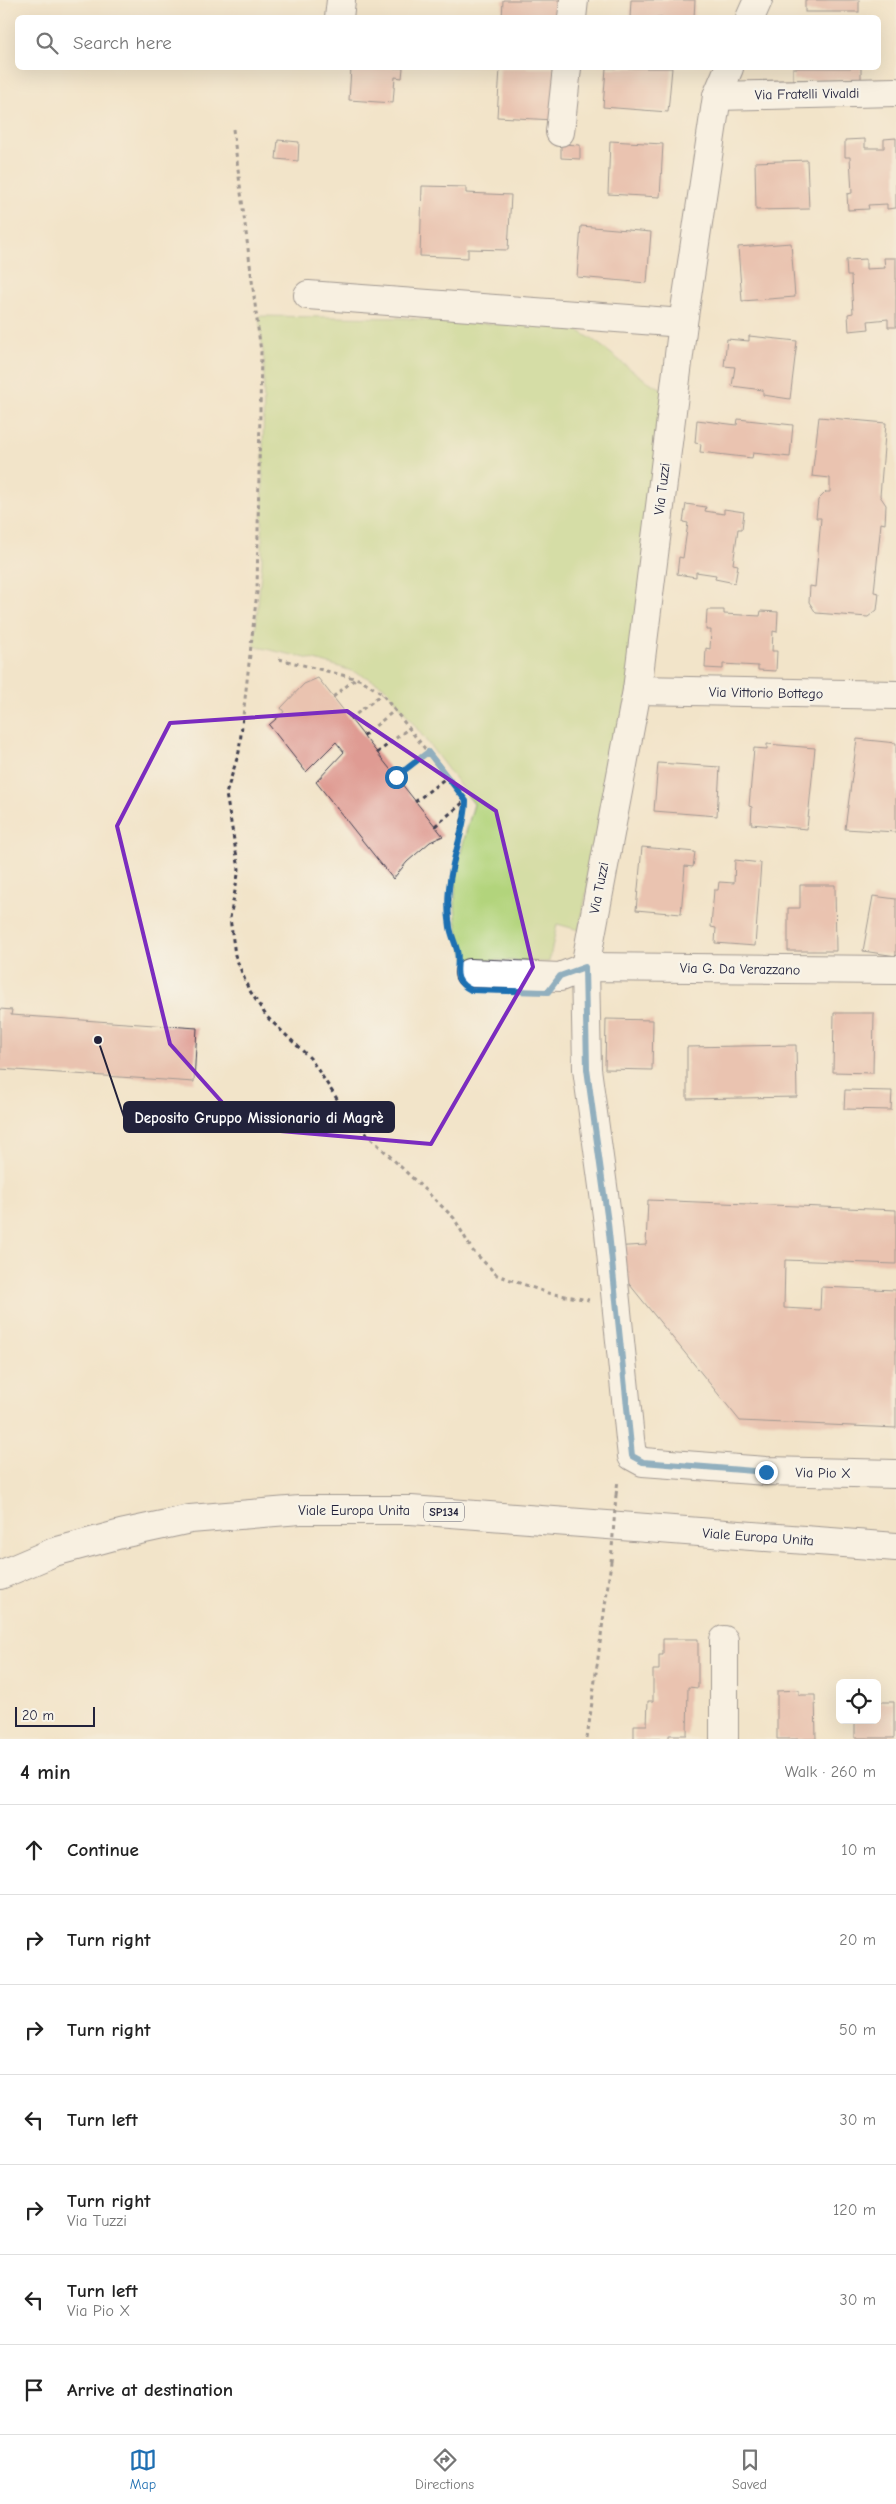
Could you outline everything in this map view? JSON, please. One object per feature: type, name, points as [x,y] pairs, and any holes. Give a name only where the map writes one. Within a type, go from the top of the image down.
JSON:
[{"type":"main road","points":[[340,15],[342,0]]},
{"type":"main road","points":[[572,15],[574,0]]},
{"type":"main road","points":[[751,15],[758,0]]},
{"type":"main road","points":[[560,132],[567,70]]},
{"type":"main road","name":"Via Tuzzi","points":[[632,1456],[617,1305],[587,1069],[585,967],[637,690],[683,323],[717,96],[728,70]]},
{"type":"main road","name":"Via Fratelli Vivaldi","points":[[717,96],[896,92]]},
{"type":"main road","points":[[308,295],[683,323]]},
{"type":"main road","name":"Via Vittorio Bottego","points":[[637,690],[896,695]]},
{"type":"main road","points":[[463,967],[560,976],[585,967]]},
{"type":"main road","name":"Via G. Da Verazzano","points":[[585,967],[896,970]]},
{"type":"main road","name":"Via Pio X","points":[[632,1456],[643,1462],[766,1472],[896,1474]]},
{"type":"main road","name":"Viale Europa Unita","points":[[0,1575],[54,1552],[164,1524],[190,1519],[300,1510],[411,1510],[896,1547]]},
{"type":"main road","points":[[724,1640],[724,1739]]},
{"type":"path","points":[[233,129],[261,352],[257,592],[239,752],[226,794],[239,869],[230,918],[235,955],[248,988],[267,1017],[310,1058],[349,1117],[379,1143],[454,1218],[472,1250],[497,1276],[548,1293],[617,1305]]},
{"type":"path","points":[[279,659],[355,678],[373,686],[396,710],[466,801],[449,894],[450,928],[463,967]]},
{"type":"path","points":[[333,697],[355,678]]},
{"type":"path","points":[[350,719],[382,694]]},
{"type":"path","points":[[363,736],[396,710]]},
{"type":"path","points":[[377,753],[409,728]]},
{"type":"path","points":[[396,777],[428,752]]},
{"type":"path","points":[[415,802],[447,777]]},
{"type":"path","points":[[435,826],[466,801]]},
{"type":"path","points":[[587,1739],[611,1562],[616,1495]]},
{"type":"highlighted area","points":[[347,711],[496,811],[533,967],[431,1144],[245,1128],[170,1044],[117,826],[170,723]]},
{"type":"green space","points":[[259,316],[405,318],[453,323],[566,325],[592,340],[653,384],[667,391],[630,678],[579,930],[557,924],[549,962],[467,960],[460,940],[455,901],[459,863],[474,804],[387,689],[373,680],[341,667],[254,646],[262,562],[264,361]]},
{"type":"building","points":[[503,0],[560,0],[560,15],[502,15]]},
{"type":"building","points":[[631,0],[695,0],[694,15],[630,15]]},
{"type":"building","points":[[805,0],[859,0],[859,12],[805,12]]},
{"type":"building","points":[[351,70],[403,70],[402,78],[395,77],[393,103],[349,100]]},
{"type":"building","points":[[500,70],[557,70],[554,120],[497,117]]},
{"type":"building","points":[[606,70],[672,70],[668,112],[603,107]]},
{"type":"building","points":[[793,70],[861,70],[861,79],[793,80]]},
{"type":"building","points":[[896,138],[896,208],[887,209],[887,204],[868,205],[869,209],[848,210],[847,194],[852,193],[850,157],[845,157],[845,140],[865,139],[865,148],[884,148],[884,139]]},
{"type":"building","points":[[278,140],[299,142],[298,161],[276,159]]},
{"type":"building","points":[[610,141],[663,144],[660,197],[608,194]]},
{"type":"building","points":[[561,144],[580,145],[580,159],[561,158]]},
{"type":"building","points":[[807,160],[809,209],[756,210],[755,162]]},
{"type":"building","points":[[422,186],[466,187],[466,193],[511,195],[508,250],[468,249],[468,258],[420,256]]},
{"type":"building","points":[[581,226],[651,232],[647,283],[577,277]]},
{"type":"building","points":[[791,243],[795,297],[742,301],[738,247]]},
{"type":"building","points":[[884,258],[896,258],[896,327],[888,327],[888,319],[868,321],[869,329],[849,331],[848,314],[853,313],[851,276],[847,276],[846,260],[866,259],[866,269],[885,268]]},
{"type":"building","points":[[749,336],[797,341],[790,399],[763,395],[763,390],[732,386],[735,367],[724,366],[727,339],[749,341]]},
{"type":"building","points":[[819,417],[886,423],[880,496],[886,505],[885,524],[881,523],[874,592],[879,593],[877,610],[868,617],[816,613],[809,602],[810,586],[815,587],[821,518],[816,518],[818,500],[826,492],[830,492],[830,478],[812,476]]},
{"type":"building","points":[[738,419],[793,425],[790,457],[753,453],[752,458],[700,452],[701,444],[695,443],[697,420],[737,425]]},
{"type":"building","points":[[686,504],[706,507],[705,511],[724,514],[724,509],[744,512],[742,529],[738,529],[733,564],[738,565],[735,583],[715,579],[716,575],[696,572],[696,577],[677,574],[679,557],[683,558],[688,523],[683,522]]},
{"type":"building","points":[[707,610],[724,610],[724,614],[760,616],[761,611],[778,612],[777,632],[773,631],[772,651],[777,651],[776,671],[758,670],[758,666],[723,664],[723,669],[705,668],[706,648],[710,649],[711,630],[706,630]]},
{"type":"building","points":[[318,678],[443,836],[430,842],[407,862],[393,879],[316,782],[344,752],[336,742],[306,772],[269,725],[284,712],[281,708],[304,684]]},
{"type":"building","points":[[857,739],[896,743],[896,832],[845,829]]},
{"type":"building","points":[[767,744],[815,748],[807,829],[751,824],[752,807],[749,806],[754,748],[767,749]]},
{"type":"building","points":[[658,763],[720,767],[717,816],[654,811]]},
{"type":"building","points":[[642,847],[695,852],[693,867],[685,866],[681,914],[636,910]]},
{"type":"building","points":[[735,860],[761,863],[755,946],[715,943],[716,928],[711,927],[714,890],[718,890],[719,882],[734,883]]},
{"type":"building","points":[[800,885],[835,885],[836,951],[788,951],[788,908],[800,908]]},
{"type":"building","points":[[873,896],[896,899],[896,956],[863,951]]},
{"type":"building","points":[[0,1009],[12,1010],[11,1015],[197,1028],[194,1082],[0,1069]]},
{"type":"building","points":[[834,1013],[874,1013],[873,1073],[833,1072]]},
{"type":"building","points":[[606,1019],[653,1020],[652,1070],[605,1069]]},
{"type":"building","points":[[796,1045],[797,1097],[687,1099],[687,1047]]},
{"type":"building","points":[[845,1090],[892,1091],[891,1110],[844,1109]]},
{"type":"building","points":[[648,1200],[896,1210],[896,1264],[785,1260],[784,1308],[820,1310],[821,1287],[896,1290],[896,1428],[740,1421],[613,1264],[610,1247],[646,1245]]},
{"type":"building","points":[[663,1639],[698,1639],[698,1688],[688,1687],[687,1735],[669,1735],[669,1739],[634,1739],[634,1725],[647,1725],[648,1701],[653,1701],[653,1670],[659,1670],[659,1655],[663,1655]]},
{"type":"building","points":[[799,1690],[799,1695],[815,1695],[816,1739],[777,1739],[777,1691]]},
{"type":"building","points":[[881,1702],[894,1702],[894,1738],[855,1738],[855,1724],[881,1724]]},
{"type":"place","name":"Deposito Gruppo Missionario di Magrè","points":[[98,1040]]},
{"type":"route","points":[[396,777],[428,752],[466,801],[466,811],[449,886],[448,902],[450,928],[458,951],[456,969],[458,977],[465,987],[471,990],[548,992],[560,976],[585,967],[587,1069],[608,1223],[632,1456],[643,1462],[766,1472]]}]
